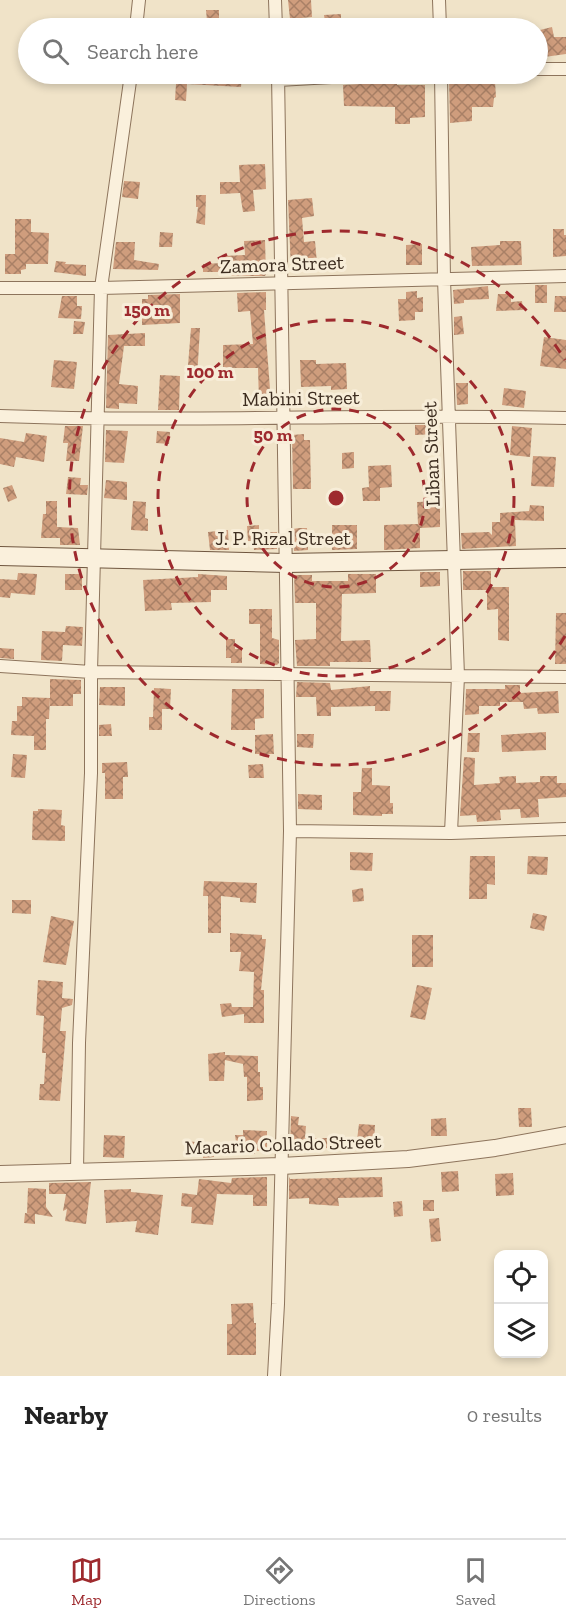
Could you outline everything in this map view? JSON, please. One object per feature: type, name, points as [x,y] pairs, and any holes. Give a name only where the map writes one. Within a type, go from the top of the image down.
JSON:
[{"type":"main road","name":"J. P. Rizal Street","points":[[0,556],[286,563],[566,558]]},
{"type":"street","points":[[137,18],[139,0]]},
{"type":"street","points":[[275,0],[276,18]]},
{"type":"street","points":[[439,0],[440,18]]},
{"type":"street","points":[[548,69],[566,69]]},
{"type":"street","points":[[77,1172],[79,1043],[91,774],[90,672],[101,288],[129,84]]},
{"type":"street","points":[[274,1376],[278,1304],[290,831],[278,84]]},
{"type":"street","name":"Liban Street","points":[[441,84],[444,279],[459,676],[451,833]]},
{"type":"street","name":"Zamora Street","points":[[0,288],[101,288],[566,276]]},
{"type":"street","name":"Mabini Street","points":[[0,416],[96,419],[284,419],[449,415],[566,417]]},
{"type":"street","points":[[0,666],[90,672],[566,677]]},
{"type":"street","points":[[290,831],[451,833],[566,829]]},
{"type":"street","name":"Macario Collado Street","points":[[0,1174],[280,1166],[408,1159],[495,1148],[566,1135]]},
{"type":"building","points":[[288,0],[311,0],[312,17],[290,18]]},
{"type":"building","points":[[206,10],[219,10],[219,18],[207,18]]},
{"type":"building","points":[[341,14],[341,18],[324,18],[324,15]]},
{"type":"building","points":[[552,27],[554,37],[566,37],[566,54],[548,56],[548,28]]},
{"type":"building","points":[[176,84],[187,84],[186,101],[175,100]]},
{"type":"building","points":[[187,84],[241,84],[241,87]]},
{"type":"building","points":[[449,84],[495,84],[496,97],[493,107],[472,107],[472,121],[450,123]]},
{"type":"building","points":[[343,85],[425,85],[425,117],[410,118],[410,124],[395,124],[395,107],[344,106]]},
{"type":"building","points":[[265,164],[266,189],[253,190],[255,211],[243,212],[240,193],[220,194],[220,182],[240,182],[239,165]]},
{"type":"building","points":[[124,181],[140,182],[138,199],[122,197]]},
{"type":"building","points":[[196,195],[206,195],[205,225],[196,223],[198,207],[196,207]]},
{"type":"building","points":[[312,198],[314,216],[302,218],[304,242],[315,241],[317,263],[309,264],[309,267],[291,269],[288,200]]},
{"type":"building","points":[[15,219],[31,219],[31,232],[49,233],[48,264],[26,264],[26,269],[21,270],[21,274],[5,274],[5,254],[15,254]]},
{"type":"building","points":[[553,229],[564,229],[566,256],[553,257]]},
{"type":"building","points":[[160,232],[173,233],[172,247],[159,247]]},
{"type":"building","points":[[265,240],[265,276],[236,276],[223,275],[223,272],[203,272],[203,264],[223,263],[223,256],[245,255],[244,241]]},
{"type":"building","points":[[500,241],[521,241],[522,265],[472,266],[471,247],[500,245]]},
{"type":"building","points":[[116,242],[135,242],[134,260],[159,264],[158,270],[113,269]]},
{"type":"building","points":[[422,244],[422,265],[406,265],[406,245]]},
{"type":"building","points":[[56,261],[86,265],[86,276],[54,272]]},
{"type":"building","points":[[535,285],[547,285],[547,303],[535,303]]},
{"type":"building","points":[[488,286],[489,299],[464,300],[464,303],[454,304],[453,290]]},
{"type":"building","points":[[417,291],[417,298],[423,297],[423,312],[415,312],[415,320],[399,321],[398,299],[406,299],[406,292]]},
{"type":"building","points":[[266,292],[266,310],[264,310],[271,402],[259,403],[258,368],[223,368],[223,345],[253,344],[250,311],[238,312],[237,293]]},
{"type":"building","points":[[180,294],[180,323],[142,325],[142,299],[148,299],[148,295]]},
{"type":"building","points":[[498,294],[511,294],[511,302],[522,301],[523,310],[496,311]]},
{"type":"building","points":[[62,296],[77,296],[77,306],[82,306],[81,319],[58,318]]},
{"type":"building","points":[[555,296],[566,296],[566,312],[554,312]]},
{"type":"building","points":[[462,316],[464,334],[454,335],[454,317]]},
{"type":"building","points":[[74,321],[85,322],[83,334],[73,334]]},
{"type":"building","points":[[191,328],[200,328],[197,379],[187,378]]},
{"type":"building","points":[[145,333],[145,346],[124,346],[119,384],[138,386],[137,404],[119,403],[119,409],[106,408],[108,335]]},
{"type":"building","points":[[544,337],[566,340],[566,369],[540,366]]},
{"type":"building","points":[[54,360],[77,362],[74,389],[51,387]]},
{"type":"building","points":[[300,360],[316,360],[316,364],[346,363],[347,389],[331,390],[331,386],[301,387]]},
{"type":"building","points":[[160,375],[180,376],[179,410],[158,410]]},
{"type":"building","points":[[456,383],[468,383],[468,404],[457,405]]},
{"type":"building","points":[[504,388],[526,391],[524,408],[502,405]]},
{"type":"building","points":[[415,425],[437,425],[437,434],[415,435]]},
{"type":"building","points":[[65,426],[83,426],[79,461],[66,461],[68,443],[63,443]]},
{"type":"building","points":[[512,426],[532,428],[530,457],[510,455]]},
{"type":"building","points":[[106,430],[128,431],[124,463],[105,462]]},
{"type":"building","points":[[157,431],[170,432],[169,444],[156,443]]},
{"type":"building","points":[[26,433],[47,436],[44,462],[16,457],[14,467],[0,464],[0,438],[24,442]]},
{"type":"building","points":[[304,434],[304,440],[310,440],[311,489],[293,489],[292,435]]},
{"type":"building","points":[[354,452],[354,468],[342,469],[342,453]]},
{"type":"building","points":[[533,456],[556,457],[554,487],[531,486]]},
{"type":"building","points":[[391,465],[392,487],[380,488],[380,501],[363,501],[362,488],[369,487],[368,466]]},
{"type":"building","points":[[68,477],[81,478],[80,485],[88,485],[87,495],[66,494]]},
{"type":"building","points":[[106,480],[127,482],[127,500],[104,498]]},
{"type":"building","points":[[12,485],[17,498],[8,502],[3,488]]},
{"type":"building","points":[[46,501],[57,501],[57,527],[78,528],[80,545],[60,545],[60,538],[41,538]]},
{"type":"building","points":[[133,501],[146,502],[145,518],[148,519],[148,531],[131,530]]},
{"type":"building","points":[[440,501],[440,527],[420,528],[420,548],[384,550],[384,525],[418,524],[417,502]]},
{"type":"building","points":[[530,505],[544,506],[544,521],[515,520],[516,546],[462,549],[461,533],[489,532],[492,535],[492,522],[500,522],[500,513],[529,511]]},
{"type":"building","points":[[259,525],[259,533],[277,532],[277,549],[254,550],[253,541],[248,541],[247,526]]},
{"type":"building","points":[[332,525],[357,525],[357,549],[332,550]]},
{"type":"building","points":[[307,528],[308,550],[294,551],[293,529]]},
{"type":"building","points":[[228,530],[229,550],[210,550],[208,532]]},
{"type":"building","points":[[463,571],[491,571],[491,587],[509,587],[509,641],[498,640],[498,609],[487,610],[487,590],[463,590]]},
{"type":"building","points":[[420,572],[440,572],[440,586],[420,587]]},
{"type":"building","points":[[18,573],[37,574],[35,595],[11,593],[10,598],[0,597],[0,579],[17,580]]},
{"type":"building","points":[[65,574],[82,574],[82,590],[65,590]]},
{"type":"building","points":[[198,574],[227,576],[227,590],[211,590],[211,602],[171,603],[172,610],[145,611],[143,580],[198,577]]},
{"type":"building","points":[[348,574],[376,574],[376,593],[342,594],[341,641],[370,640],[371,662],[330,662],[330,666],[297,666],[295,640],[316,639],[316,603],[295,603],[294,575],[312,575],[312,581],[348,581]]},
{"type":"building","points":[[249,609],[272,609],[272,638],[279,640],[279,663],[277,665],[260,664],[260,624],[249,624]]},
{"type":"building","points":[[556,613],[566,613],[566,664],[555,664]]},
{"type":"building","points":[[66,626],[83,627],[82,646],[63,645],[62,661],[41,660],[42,631],[65,632]]},
{"type":"building","points":[[226,639],[235,639],[235,649],[242,649],[242,663],[231,663],[231,658],[226,658]]},
{"type":"building","points":[[0,648],[14,649],[14,659],[0,658]]},
{"type":"building","points":[[50,679],[81,680],[81,694],[73,694],[73,706],[50,706]]},
{"type":"building","points":[[297,682],[330,683],[331,690],[370,686],[370,691],[391,691],[390,711],[375,711],[375,706],[331,707],[331,716],[317,716],[316,697],[296,697]]},
{"type":"building","points":[[505,685],[520,685],[520,693],[558,691],[559,713],[538,714],[537,708],[524,709],[523,702],[500,702],[500,706],[479,706],[479,714],[465,715],[466,689],[505,689]]},
{"type":"building","points":[[100,687],[125,687],[125,706],[99,705]]},
{"type":"building","points":[[154,688],[171,689],[170,709],[162,709],[162,730],[149,730],[149,717],[153,717]]},
{"type":"building","points":[[232,689],[264,689],[264,718],[255,719],[255,730],[231,730]]},
{"type":"building","points":[[22,697],[50,698],[49,719],[46,719],[46,750],[34,750],[34,736],[11,735],[12,721],[17,721],[17,706],[22,706]]},
{"type":"building","points":[[111,724],[112,736],[99,736],[99,725]]},
{"type":"building","points":[[546,732],[546,750],[502,752],[501,735]]},
{"type":"building","points":[[468,733],[480,733],[479,752],[467,752]]},
{"type":"building","points":[[273,734],[274,754],[255,754],[255,735]]},
{"type":"building","points":[[297,734],[314,734],[313,748],[297,747]]},
{"type":"building","points":[[13,754],[27,755],[25,778],[11,777]]},
{"type":"building","points":[[464,757],[475,758],[474,785],[500,783],[499,777],[516,776],[516,783],[540,782],[540,776],[557,776],[557,783],[566,783],[566,797],[538,799],[539,817],[521,818],[520,809],[500,810],[501,820],[477,822],[476,815],[460,816]]},
{"type":"building","points":[[127,762],[128,777],[123,777],[123,799],[105,799],[105,773],[102,773],[102,763]]},
{"type":"building","points":[[263,764],[264,778],[249,778],[248,765]]},
{"type":"building","points":[[362,768],[372,768],[372,785],[390,786],[390,803],[393,803],[393,814],[353,815],[353,792],[361,792]]},
{"type":"building","points":[[298,794],[322,795],[322,810],[298,809]]},
{"type":"building","points":[[38,809],[62,810],[61,825],[65,826],[65,841],[32,840],[33,811],[38,811]]},
{"type":"building","points":[[350,852],[373,853],[372,871],[350,870]]},
{"type":"building","points":[[470,856],[495,856],[495,885],[487,884],[487,899],[469,899]]},
{"type":"building","points":[[528,856],[548,857],[547,875],[527,874]]},
{"type":"building","points":[[204,881],[257,883],[256,903],[240,902],[240,898],[221,896],[221,933],[208,933],[208,896],[203,896]]},
{"type":"building","points":[[363,888],[364,901],[353,902],[352,890]]},
{"type":"building","points":[[12,900],[31,900],[31,914],[12,913]]},
{"type":"building","points":[[533,913],[547,916],[544,931],[530,928]]},
{"type":"building","points":[[51,916],[74,921],[66,965],[43,962]]},
{"type":"building","points":[[230,933],[262,935],[262,939],[266,939],[261,990],[264,990],[264,1023],[244,1023],[244,1014],[222,1017],[220,1004],[231,1003],[232,1007],[253,1007],[254,972],[239,971],[241,952],[230,952]]},
{"type":"building","points":[[412,935],[433,935],[433,967],[412,967]]},
{"type":"building","points":[[38,980],[63,982],[62,998],[73,999],[72,1005],[62,1008],[60,1031],[66,1031],[60,1101],[39,1100],[40,1084],[44,1084],[46,1053],[42,1053],[44,1016],[36,1015]]},
{"type":"building","points":[[417,985],[432,988],[425,1020],[410,1017]]},
{"type":"building","points":[[225,1052],[225,1055],[258,1056],[258,1072],[260,1072],[260,1087],[263,1087],[263,1100],[247,1101],[247,1077],[244,1077],[243,1064],[225,1060],[224,1081],[209,1081],[208,1054]]},
{"type":"building","points":[[518,1108],[531,1108],[532,1127],[519,1127]]},
{"type":"building","points":[[291,1116],[299,1117],[298,1125],[306,1126],[305,1138],[327,1138],[327,1148],[306,1150],[290,1148]]},
{"type":"building","points":[[446,1118],[447,1136],[431,1136],[431,1119]]},
{"type":"building","points":[[359,1124],[375,1125],[374,1141],[357,1140]]},
{"type":"building","points":[[243,1130],[267,1131],[267,1151],[255,1151],[255,1154],[229,1152],[229,1142],[236,1142],[235,1135],[243,1135]]},
{"type":"building","points":[[104,1135],[125,1136],[124,1158],[103,1157]]},
{"type":"building","points":[[186,1141],[214,1144],[214,1157],[203,1158],[203,1154],[186,1153]]},
{"type":"building","points":[[458,1171],[459,1191],[442,1192],[441,1172]]},
{"type":"building","points":[[513,1173],[514,1195],[496,1196],[495,1174]]},
{"type":"building","points":[[267,1177],[267,1206],[253,1206],[253,1195],[217,1194],[213,1225],[191,1223],[192,1207],[181,1206],[182,1193],[197,1195],[199,1179],[231,1183],[232,1178]]},
{"type":"building","points":[[289,1177],[290,1179],[382,1177],[383,1197],[338,1198],[339,1206],[309,1204],[309,1198],[289,1199]]},
{"type":"building","points":[[91,1182],[86,1224],[65,1221],[67,1209],[63,1211],[66,1194],[49,1194],[49,1183]]},
{"type":"building","points":[[28,1188],[46,1189],[46,1207],[53,1217],[35,1214],[35,1224],[24,1223],[25,1213],[32,1214],[27,1213]]},
{"type":"building","points":[[131,1189],[131,1192],[163,1195],[158,1235],[135,1232],[137,1221],[106,1223],[104,1190]]},
{"type":"building","points":[[423,1200],[434,1200],[434,1211],[423,1211]]},
{"type":"building","points":[[402,1201],[403,1216],[394,1217],[393,1202]]},
{"type":"building","points":[[439,1218],[441,1241],[431,1242],[429,1219]]},
{"type":"building","points":[[253,1303],[254,1323],[256,1323],[256,1355],[227,1355],[227,1324],[232,1324],[231,1304]]}]
